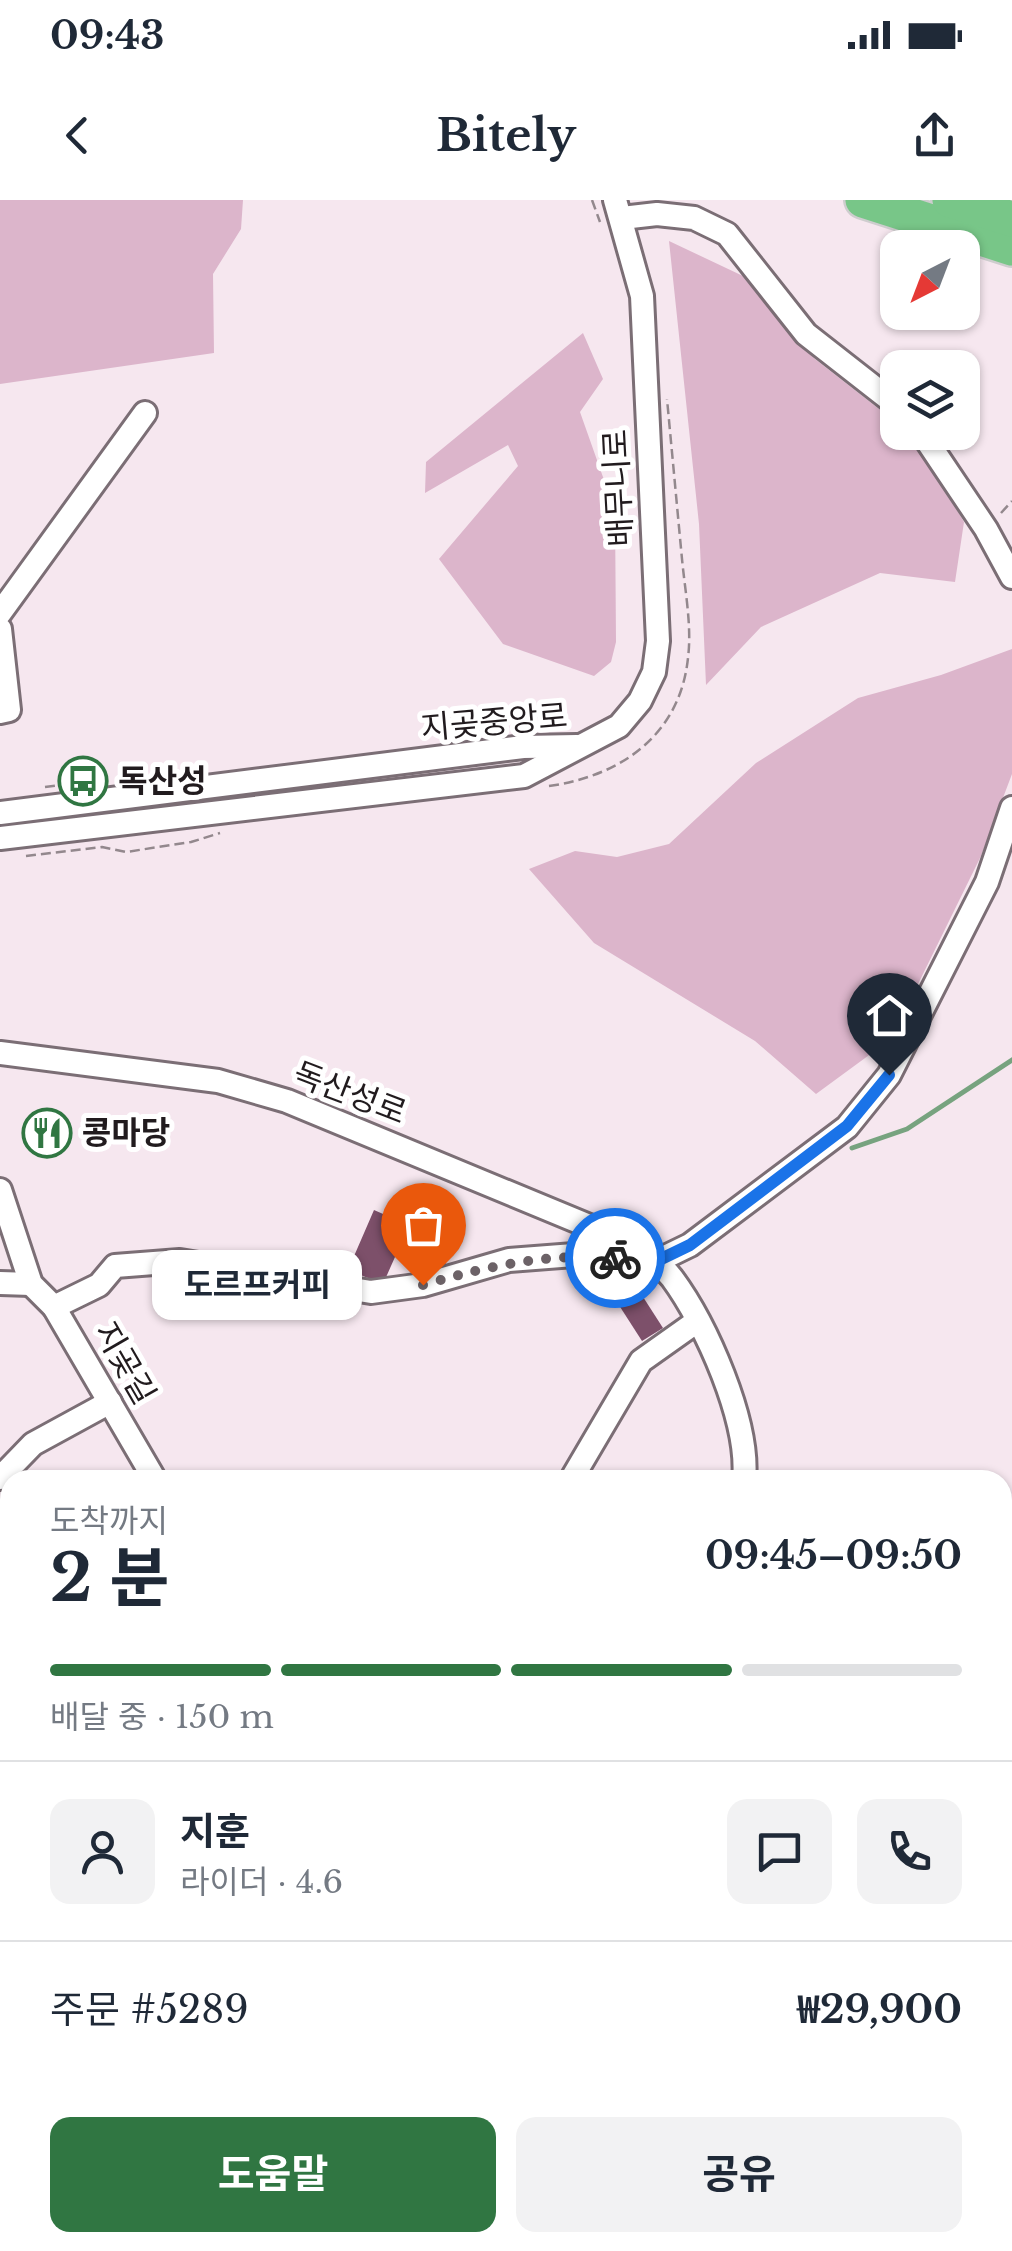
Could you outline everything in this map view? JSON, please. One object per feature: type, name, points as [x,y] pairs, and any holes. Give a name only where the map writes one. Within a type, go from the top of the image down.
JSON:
[{"type":"highway","points":[[864,200],[1012,248]]},
{"type":"highway","points":[[950,200],[1012,219]]},
{"type":"street","points":[[619,209],[694,218],[726,234],[806,334],[880,392]]},
{"type":"street","name":"배무니로","points":[[586,746],[619,726],[640,701],[654,672],[658,640],[642,296],[619,209]]},
{"type":"street","points":[[0,613],[145,413]]},
{"type":"street","points":[[933,450],[1012,576]]},
{"type":"street","points":[[0,629],[9,710],[0,712]]},
{"type":"street","name":"지곶중앙로","points":[[0,813],[523,747],[586,746]]},
{"type":"street","name":"지곶중앙로","points":[[0,838],[524,776],[586,746]]},
{"type":"street","points":[[54,1306],[99,1285],[116,1266],[180,1261],[371,1292],[423,1285],[509,1260],[574,1256],[657,1261],[690,1245],[847,1126],[871,1102],[889,1075],[987,882],[1012,808]]},
{"type":"street","name":"독산성로","points":[[0,1053],[218,1082],[287,1101],[630,1243],[657,1261],[673,1279],[696,1322],[722,1376],[740,1427],[743,1470]]},
{"type":"street","name":"지곶길","points":[[0,1190],[31,1284],[54,1306],[150,1470]]},
{"type":"street","points":[[0,1283],[31,1284]]},
{"type":"street","points":[[577,1470],[642,1361],[696,1322]]},
{"type":"street","points":[[8,1470],[32,1444],[110,1402]]},
{"type":"path","points":[[549,786],[588,781],[648,747],[672,712],[683,683],[688,633],[666,388]]},
{"type":"path","points":[[17,856],[102,848],[126,852],[222,832]]},
{"type":"shaded area","points":[[0,200],[243,200],[241,229],[213,274],[214,353],[0,384]]},
{"type":"shaded area","points":[[669,241],[743,276],[815,359],[880,410],[880,450],[922,450],[964,522],[955,582],[880,573],[761,627],[706,685],[699,524]]},
{"type":"shaded area","points":[[583,333],[603,379],[580,412],[615,511],[616,642],[611,662],[594,676],[503,644],[439,559],[518,466],[508,445],[425,493],[426,462]]},
{"type":"shaded area","points":[[1012,649],[1012,774],[981,856],[891,1039],[816,1094],[755,1041],[594,943],[529,869],[575,851],[617,857],[669,844],[756,763],[858,698],[941,675]]},
{"type":"building","points":[[374,1210],[454,1245],[444,1267],[399,1248],[383,1284],[348,1270]]},
{"type":"building","points":[[627,1272],[663,1328],[642,1341],[606,1285]]},
{"type":"waterway","points":[[852,1148],[907,1129],[1012,1060]]},
{"type":"way so far","points":[[423,1285],[509,1260],[615,1258]]},
{"type":"place","name":"독산성","points":[[83,781]]},
{"type":"place","name":"콩마당","points":[[47,1133]]},
{"type":"place","name":"도르프커피","points":[[423,1285]]},
{"type":"route","points":[[615,1258],[657,1261],[690,1245],[847,1126],[871,1102],[889,1075]]}]
